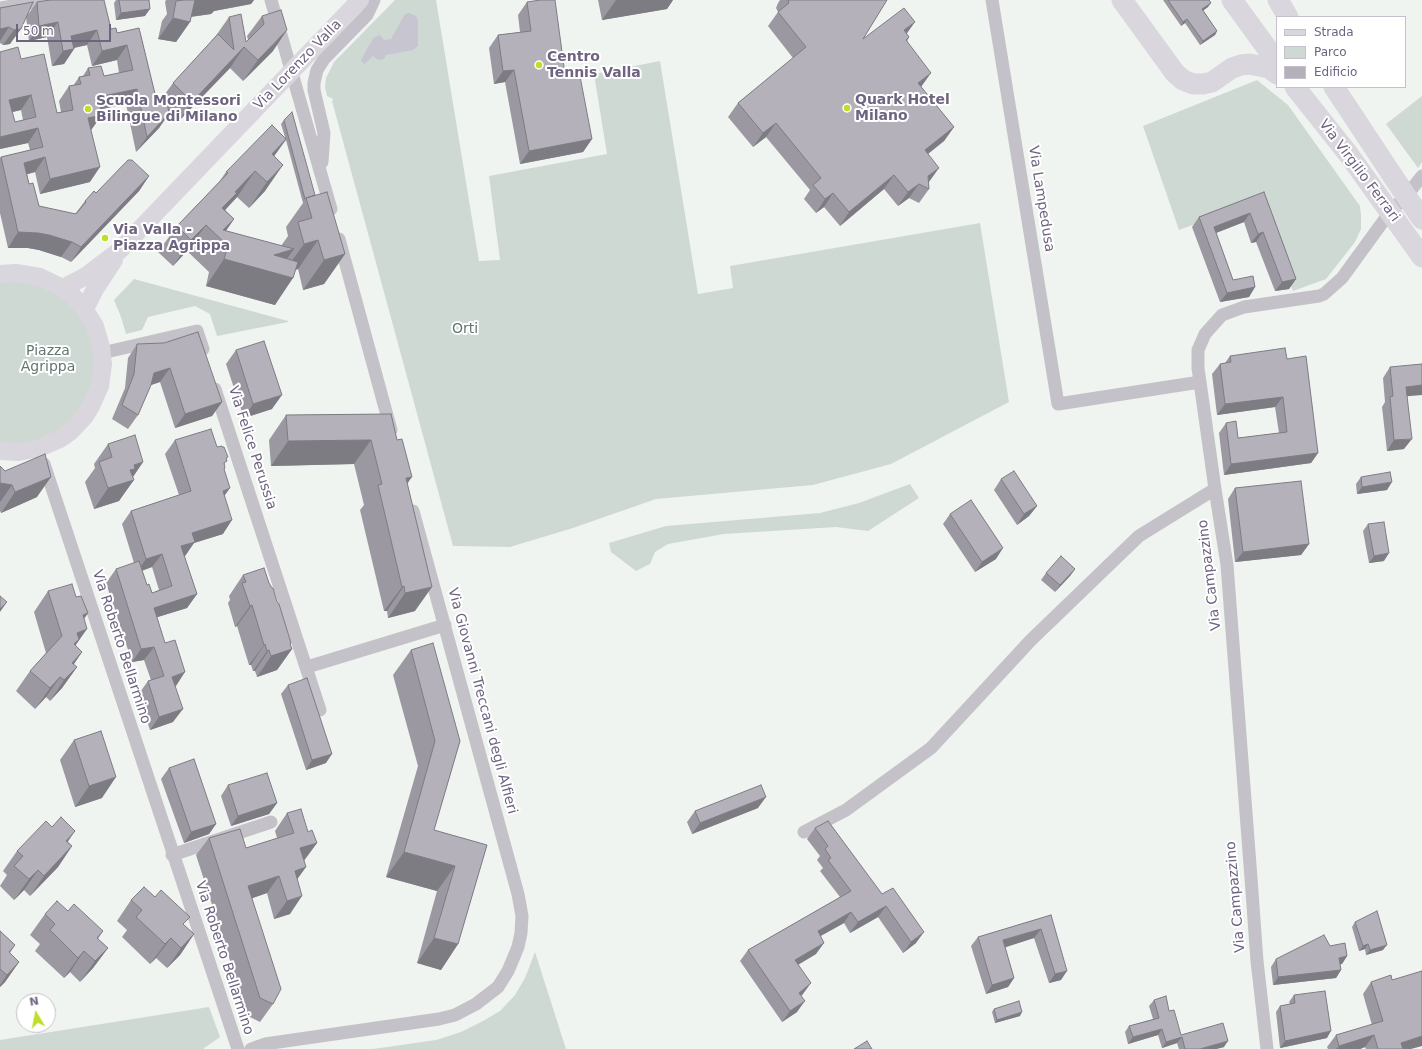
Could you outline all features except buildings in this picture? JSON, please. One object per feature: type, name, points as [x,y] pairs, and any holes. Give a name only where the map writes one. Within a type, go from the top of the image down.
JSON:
[{"type":"main road","name":"Via Lorenzo Valla","points":[[63,288],[86,276],[119,251],[360,0]]},
{"type":"main road","points":[[1122,0],[1175,73],[1183,80],[1193,84],[1204,84],[1212,82],[1232,68],[1250,64],[1269,68],[1276,73]]},
{"type":"main road","points":[[1232,0],[1276,61]]},
{"type":"main road","points":[[1278,0],[1287,16]]},
{"type":"main road","name":"Via Virgilio Ferrari","points":[[1296,88],[1349,155],[1422,257]]},
{"type":"main road","name":"Via Virgilio Ferrari","points":[[1335,88],[1422,219]]},
{"type":"main road","name":"Via Lorenzo Valla","points":[[85,309],[95,289],[119,251]]},
{"type":"main road","points":[[0,451],[18,452],[38,448],[60,439],[85,416],[94,401],[100,386],[102,375],[102,353],[99,336],[85,309],[76,299],[63,288],[40,277],[5,271]]},
{"type":"street","points":[[0,8],[48,0]]},
{"type":"street","points":[[271,0],[321,172],[395,443]]},
{"type":"street","points":[[321,172],[324,133],[314,90],[316,70],[324,59],[367,14],[374,0]]},
{"type":"street","name":"Via Lampedusa","points":[[992,0],[1058,404],[1200,382]]},
{"type":"street","points":[[1406,196],[1422,176]]},
{"type":"street","name":"Via Campazzino","points":[[1267,1049],[1253,908],[1228,565],[1215,489],[1198,368],[1198,350],[1205,334],[1222,315],[1244,307],[1324,294],[1342,278],[1390,212],[1406,196]]},
{"type":"street","points":[[102,353],[197,331],[206,360]]},
{"type":"street","name":"Via Felice Perussia","points":[[211,374],[320,710]]},
{"type":"street","name":"Via Roberto Bellarmino","points":[[38,448],[172,855],[238,1049]]},
{"type":"street","points":[[804,832],[846,810],[931,748],[1031,640],[1139,536],[1215,489]]},
{"type":"street","name":"Via Giovanni Treccani degli Alfieri","points":[[251,1049],[265,1044],[439,1019],[455,1015],[476,1004],[493,991],[505,976],[514,958],[520,940],[522,926],[518,894],[410,497]]},
{"type":"street","points":[[307,668],[445,625]]},
{"type":"street","points":[[172,855],[271,822]]},
{"type":"green space","name":"Orti","points":[[395,0],[436,0],[479,261],[500,260],[489,176],[607,154],[594,74],[660,61],[698,294],[733,288],[730,266],[980,223],[1009,402],[891,464],[813,485],[656,499],[573,528],[510,547],[453,546],[332,101],[333,99],[327,96],[325,87],[326,78],[334,62]]},
{"type":"green space","points":[[1257,80],[1288,105],[1360,206],[1361,229],[1355,242],[1326,279],[1293,291],[1257,201],[1179,230],[1143,126]]},
{"type":"green space","points":[[1422,96],[1422,162],[1418,168],[1386,124]]},
{"type":"green space","points":[[134,279],[288,322],[217,336],[210,314],[195,306],[148,317],[142,330],[126,334],[114,300]]},
{"type":"green space","name":"Piazza Agrippa","points":[[20,280],[46,287],[68,301],[85,321],[95,345],[96,372],[89,397],[75,419],[54,435],[29,444],[0,445],[0,282]]},
{"type":"green space","points":[[910,484],[919,498],[868,531],[836,527],[724,534],[668,544],[655,552],[650,564],[636,571],[611,552],[609,543],[666,526],[820,513],[859,503]]},
{"type":"green space","points":[[535,952],[566,1049],[373,1049],[436,1040],[461,1032],[500,1011],[515,995],[525,978]]},
{"type":"green space","points":[[209,1007],[220,1037],[203,1049],[0,1049],[0,1040],[44,1033],[56,1033],[56,1031]]},
{"type":"shaded area","points":[[409,13],[416,16],[418,21],[418,46],[413,50],[386,55],[384,59],[378,60],[373,56],[364,64],[361,60],[373,38],[380,35],[384,40],[391,39],[405,14]]},
{"type":"place","name":"Centro Tennis Valla","points":[[539,65]]},
{"type":"place","name":"Quark Hotel Milano","points":[[847,108]]},
{"type":"place","name":"Scuola Montessori Bilingue di Milano","points":[[88,109]]},
{"type":"place","name":"Via Valla - Piazza Agrippa","points":[[105,238]]}]
